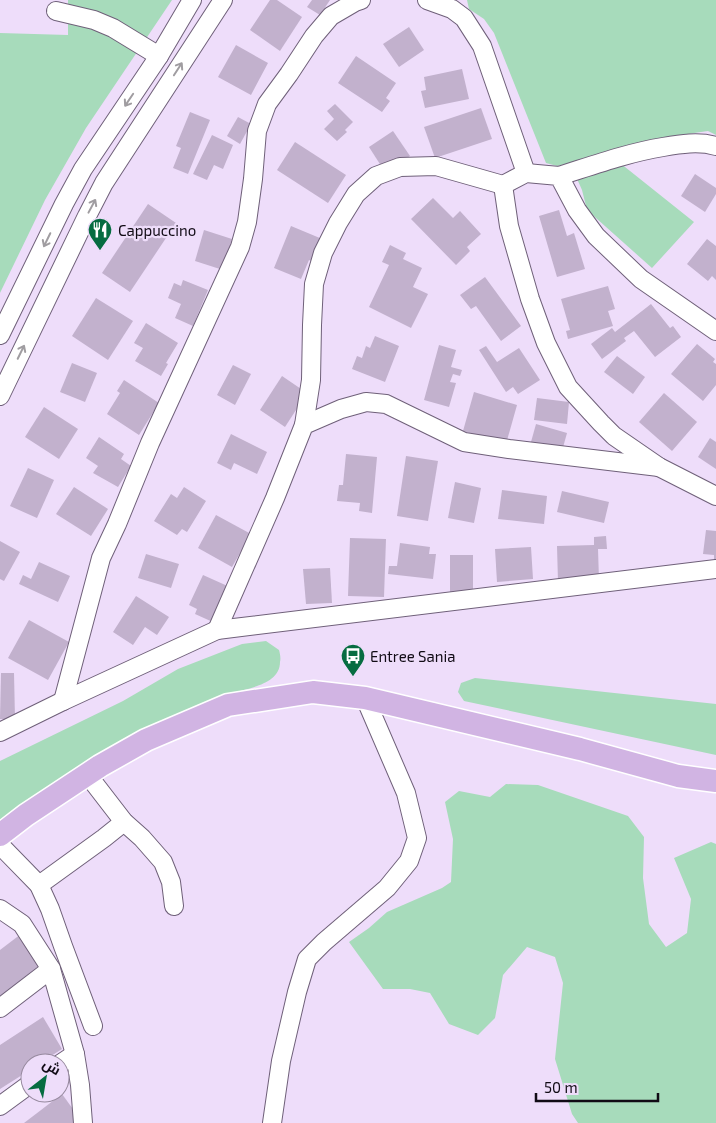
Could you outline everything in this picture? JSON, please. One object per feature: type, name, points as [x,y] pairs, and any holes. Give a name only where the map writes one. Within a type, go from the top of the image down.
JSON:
[{"type":"main road","points":[[0,835],[26,815],[100,766],[146,740],[228,705],[313,692],[365,698],[580,749],[678,776],[716,781]]},
{"type":"street","points":[[0,335],[83,169],[159,56],[192,0]]},
{"type":"street","points":[[0,396],[104,183],[223,0]]},
{"type":"street","points":[[63,701],[101,558],[150,443],[240,247],[248,222],[256,131],[267,104],[314,36],[331,16],[362,0]]},
{"type":"street","points":[[427,0],[452,9],[464,18],[482,46],[526,173]]},
{"type":"street","points":[[56,11],[107,25],[159,56]]},
{"type":"street","points":[[217,630],[275,498],[304,425],[310,380],[314,284],[330,238],[356,194],[376,176],[400,167],[436,166],[503,185],[526,173],[559,176],[627,154],[650,149],[689,143],[703,143],[716,146]]},
{"type":"street","points":[[559,176],[577,210],[596,236],[641,279],[716,331]]},
{"type":"street","points":[[503,185],[509,226],[530,299],[546,344],[568,386],[614,436],[659,467],[716,496]]},
{"type":"street","points":[[304,425],[341,408],[366,402],[386,404],[464,442],[659,467]]},
{"type":"street","points":[[0,732],[217,630],[716,569]]},
{"type":"street","points":[[272,1123],[282,1061],[297,992],[307,959],[386,888],[410,861],[417,838],[406,792],[365,698]]},
{"type":"street","points":[[88,774],[124,822],[142,838],[162,862],[171,882],[174,906]]},
{"type":"street","points":[[40,885],[124,822]]},
{"type":"street","points":[[0,845],[40,885],[93,1026]]},
{"type":"street","points":[[0,908],[22,924],[51,969],[75,1054],[83,1123]]},
{"type":"street","points":[[0,1008],[51,969]]},
{"type":"street","points":[[70,1057],[75,1054]]},
{"type":"street","points":[[0,1106],[20,1091]]},
{"type":"green space","points":[[68,0],[172,0],[86,128],[45,200],[0,293],[0,33],[68,35]]},
{"type":"green space","points":[[467,0],[716,0],[716,135],[708,131],[694,133],[616,150],[620,163],[694,222],[652,268],[587,210],[582,190],[570,163],[557,166],[546,163],[494,33],[484,19],[469,9]]},
{"type":"green space","points":[[266,641],[279,650],[280,658],[279,669],[269,680],[255,687],[233,693],[0,823],[0,761],[123,701],[178,669],[242,644]]},
{"type":"green space","points":[[475,678],[716,704],[716,755],[464,701],[458,692],[461,683]]},
{"type":"green space","points":[[506,784],[538,785],[628,816],[644,837],[643,878],[649,924],[666,947],[687,933],[691,899],[674,858],[711,842],[716,844],[716,1123],[578,1123],[572,1114],[555,1059],[563,983],[555,957],[527,947],[503,975],[495,1018],[478,1035],[449,1024],[430,993],[410,989],[383,989],[349,942],[387,912],[442,888],[451,882],[453,839],[445,802],[459,791],[490,797]]},
{"type":"building","points":[[270,0],[277,0],[302,17],[280,51],[250,30]]},
{"type":"building","points":[[312,0],[330,0],[320,15],[307,7]]},
{"type":"building","points":[[409,27],[424,50],[399,67],[383,44]]},
{"type":"building","points":[[236,45],[268,63],[251,95],[218,77]]},
{"type":"building","points":[[356,56],[396,83],[386,98],[390,101],[382,112],[338,83]]},
{"type":"building","points":[[462,69],[469,99],[425,108],[421,91],[426,90],[424,77]]},
{"type":"building","points":[[335,104],[353,122],[345,130],[347,132],[337,141],[324,129],[334,119],[327,111]]},
{"type":"building","points":[[481,108],[492,139],[435,158],[424,127]]},
{"type":"building","points":[[190,112],[210,120],[188,174],[173,168],[181,148],[176,146]]},
{"type":"building","points":[[238,117],[251,124],[240,144],[227,136]]},
{"type":"building","points":[[393,131],[410,156],[385,172],[369,147]]},
{"type":"building","points":[[212,135],[233,145],[223,169],[214,165],[207,180],[193,174]]},
{"type":"building","points":[[295,142],[346,175],[328,203],[277,170]]},
{"type":"building","points":[[695,174],[716,188],[716,194],[705,212],[681,196]]},
{"type":"building","points":[[433,198],[453,218],[460,211],[481,234],[467,247],[470,251],[456,265],[411,219]]},
{"type":"building","points":[[148,204],[176,223],[130,292],[102,273]]},
{"type":"building","points":[[559,210],[567,236],[574,233],[585,269],[557,277],[539,216]]},
{"type":"building","points":[[291,226],[327,241],[317,264],[309,260],[301,279],[274,268]]},
{"type":"building","points":[[204,230],[232,239],[223,270],[195,261]]},
{"type":"building","points":[[707,239],[716,246],[716,280],[712,276],[708,281],[687,264]]},
{"type":"building","points":[[390,245],[406,253],[403,259],[422,268],[413,287],[428,294],[411,328],[369,307],[389,265],[382,262]]},
{"type":"building","points":[[485,277],[521,326],[501,341],[476,306],[471,309],[460,295]]},
{"type":"building","points":[[183,280],[208,290],[193,326],[175,318],[181,304],[168,298],[174,283],[181,286]]},
{"type":"building","points":[[608,286],[615,309],[608,311],[613,326],[568,339],[566,331],[570,330],[561,299]]},
{"type":"building","points":[[96,298],[133,321],[108,360],[72,336]]},
{"type":"building","points":[[651,304],[670,328],[673,326],[681,337],[655,357],[634,331],[624,338],[626,341],[602,359],[591,344],[612,328],[615,332]]},
{"type":"building","points":[[146,323],[178,343],[166,363],[168,364],[161,376],[135,361],[143,348],[134,343]]},
{"type":"building","points":[[375,336],[399,346],[385,382],[352,369],[357,356],[362,358],[366,346],[370,348]]},
{"type":"building","points":[[697,344],[715,359],[713,362],[716,364],[716,385],[703,401],[671,374]]},
{"type":"building","points":[[439,345],[456,350],[451,367],[462,370],[460,376],[453,374],[450,382],[456,383],[449,407],[424,400]]},
{"type":"building","points":[[486,346],[497,362],[519,348],[540,380],[518,394],[513,387],[506,392],[479,350]]},
{"type":"building","points":[[617,356],[645,377],[633,394],[604,372]]},
{"type":"building","points":[[72,363],[97,373],[85,402],[60,392]]},
{"type":"building","points":[[233,365],[251,374],[235,405],[217,395]]},
{"type":"building","points":[[282,376],[307,393],[285,427],[260,410]]},
{"type":"building","points":[[124,380],[159,403],[139,435],[107,414],[120,393],[117,391]]},
{"type":"building","points":[[474,392],[517,405],[506,444],[463,431]]},
{"type":"building","points":[[664,393],[697,422],[672,451],[639,422]]},
{"type":"building","points":[[537,398],[569,402],[567,424],[534,420]]},
{"type":"building","points":[[44,407],[78,429],[59,459],[25,437]]},
{"type":"building","points":[[536,424],[567,433],[562,451],[531,442]]},
{"type":"building","points":[[231,434],[267,452],[257,474],[234,463],[231,470],[217,463]]},
{"type":"building","points":[[99,437],[124,454],[121,459],[131,466],[118,487],[93,473],[98,466],[86,458]]},
{"type":"building","points":[[710,438],[716,442],[716,469],[698,457]]},
{"type":"building","points":[[346,454],[377,457],[372,513],[359,511],[360,503],[337,501],[339,485],[343,485]]},
{"type":"building","points":[[406,456],[438,461],[428,521],[397,516]]},
{"type":"building","points":[[28,468],[54,480],[37,518],[10,506]]},
{"type":"building","points":[[455,482],[481,488],[474,523],[448,518]]},
{"type":"building","points":[[74,487],[108,509],[91,536],[56,514]]},
{"type":"building","points":[[184,487],[206,501],[187,532],[182,529],[177,535],[154,521],[171,494],[177,498]]},
{"type":"building","points":[[502,490],[547,496],[544,524],[498,519]]},
{"type":"building","points":[[562,491],[609,502],[604,523],[557,512]]},
{"type":"building","points":[[216,515],[251,534],[232,567],[198,548]]},
{"type":"building","points":[[706,530],[716,531],[716,562],[714,562],[714,555],[703,554]]},
{"type":"building","points":[[606,536],[607,549],[598,549],[599,580],[558,582],[557,546],[594,545],[594,537]]},
{"type":"building","points":[[350,538],[386,539],[384,597],[348,596]]},
{"type":"building","points":[[0,541],[20,552],[4,581],[0,579]]},
{"type":"building","points":[[400,543],[430,547],[429,554],[436,554],[433,579],[388,574],[389,566],[397,566]]},
{"type":"building","points":[[531,547],[533,579],[497,582],[495,549]]},
{"type":"building","points":[[146,554],[179,564],[171,588],[138,578]]},
{"type":"building","points":[[450,555],[473,555],[473,598],[450,598]]},
{"type":"building","points":[[39,562],[70,576],[58,602],[19,584],[23,575],[31,579]]},
{"type":"building","points":[[330,568],[332,603],[306,604],[303,569]]},
{"type":"building","points":[[203,575],[232,588],[215,623],[195,614],[197,609],[189,605]]},
{"type":"building","points":[[136,596],[169,617],[157,635],[145,627],[133,645],[113,632]]},
{"type":"building","points":[[29,620],[69,642],[48,680],[8,658]]},
{"type":"building","points":[[1,673],[14,673],[15,719],[0,719]]},
{"type":"building","points":[[21,934],[42,963],[0,997],[0,950]]},
{"type":"building","points":[[43,1017],[62,1049],[56,1053],[20,1053],[20,1076],[0,1089],[0,1045]]},
{"type":"building","points":[[50,1103],[69,1103],[83,1123],[24,1123]]},
{"type":"place","name":"Cappuccino","points":[[100,251]]},
{"type":"place","name":"Entree Sania","points":[[353,677]]}]
